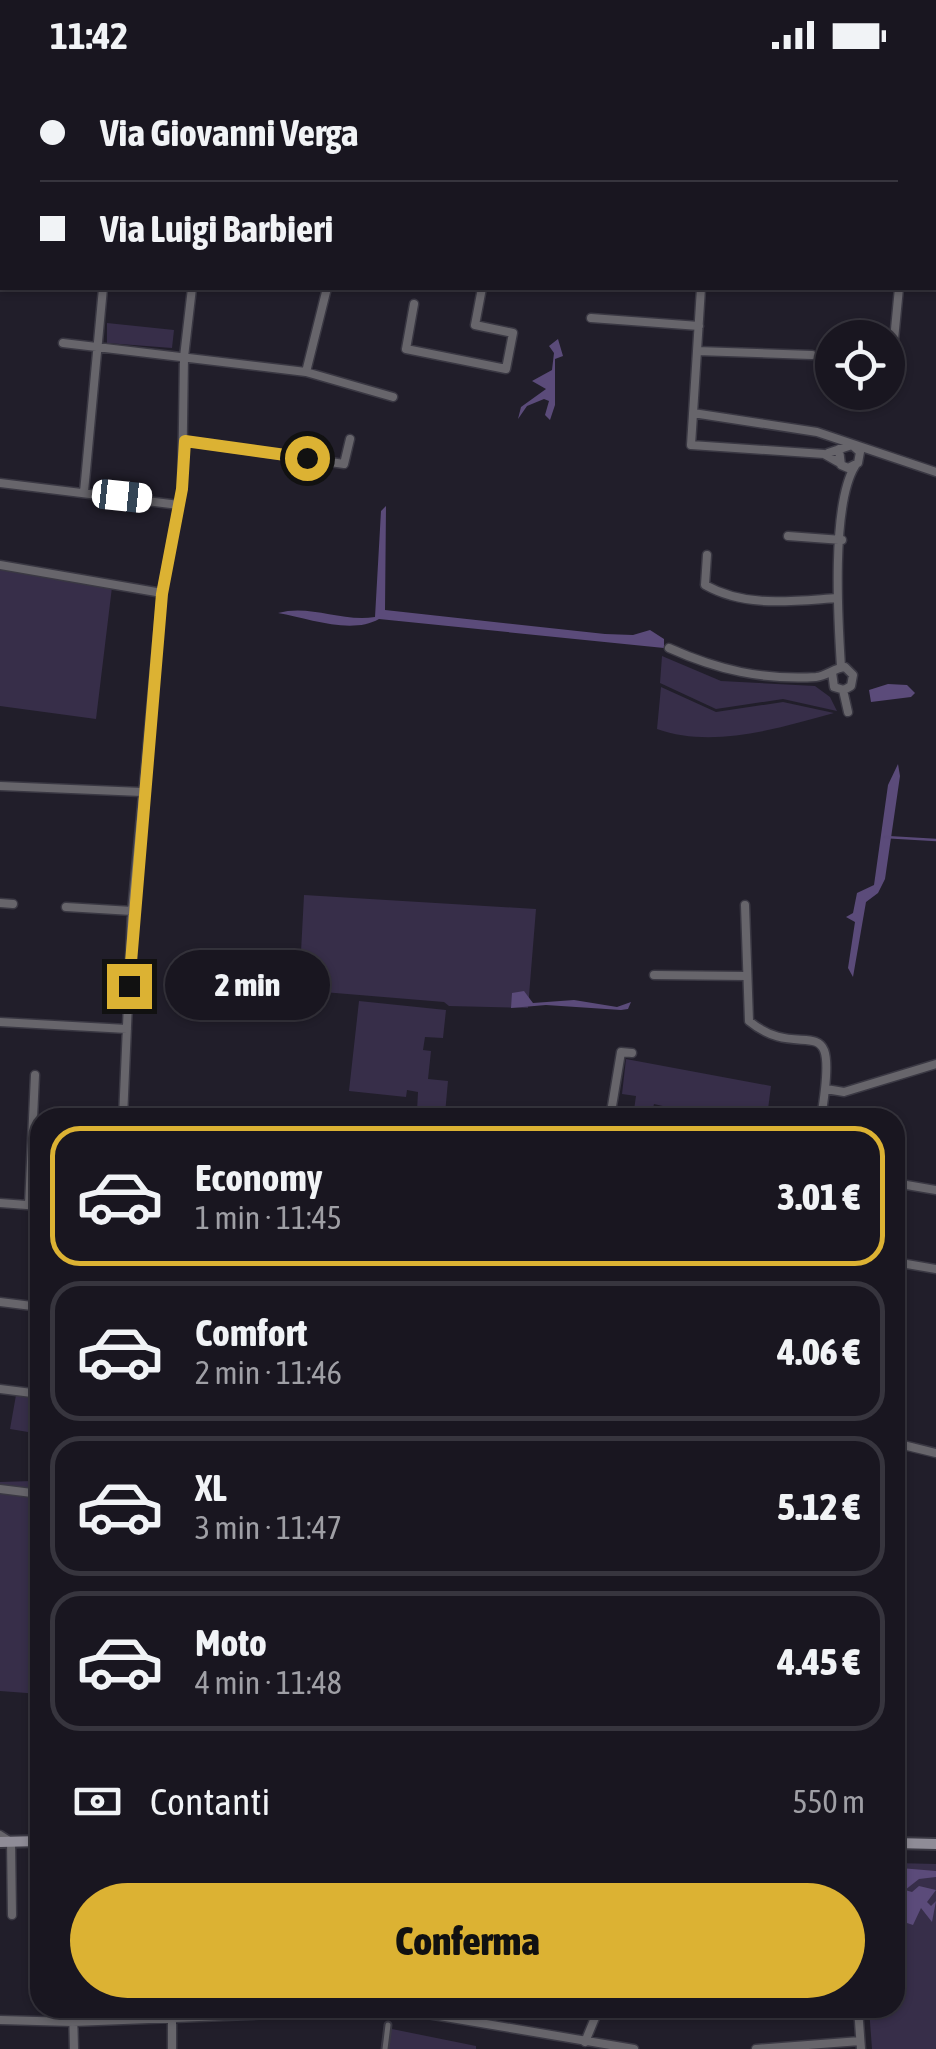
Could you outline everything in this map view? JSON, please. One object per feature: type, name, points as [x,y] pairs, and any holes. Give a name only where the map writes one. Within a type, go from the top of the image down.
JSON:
[{"type":"main road","points":[[4,1840],[30,1841]]},
{"type":"main road","points":[[905,1844],[936,1844]]},
{"type":"street","points":[[84,492],[103,290]]},
{"type":"street","points":[[123,1108],[132,910],[162,594],[179,505],[185,441],[184,357],[192,290]]},
{"type":"street","points":[[306,372],[326,290]]},
{"type":"street","points":[[414,304],[406,349],[506,369],[513,333],[475,325],[482,290]]},
{"type":"street","points":[[701,290],[691,444],[821,454],[851,447]]},
{"type":"street","points":[[896,320],[899,290]]},
{"type":"street","points":[[591,318],[700,326]]},
{"type":"street","points":[[63,343],[306,372],[393,397]]},
{"type":"street","points":[[698,351],[812,356]]},
{"type":"street","points":[[693,414],[872,449],[936,472]]},
{"type":"street","points":[[185,441],[344,464],[350,439]]},
{"type":"street","points":[[839,463],[851,447]]},
{"type":"street","points":[[843,690],[853,678],[842,667],[838,598],[847,488],[855,466],[851,447]]},
{"type":"street","points":[[821,454],[855,466]]},
{"type":"street","points":[[839,463],[847,488]]},
{"type":"street","points":[[0,482],[179,505]]},
{"type":"street","points":[[788,536],[842,540]]},
{"type":"street","points":[[707,556],[705,586],[726,596],[753,601],[838,598]]},
{"type":"street","points":[[0,565],[162,594]]},
{"type":"street","points":[[669,648],[729,672],[815,677],[843,690],[848,712]]},
{"type":"street","points":[[815,677],[842,667]]},
{"type":"street","points":[[832,672],[832,684]]},
{"type":"street","points":[[0,786],[142,792]]},
{"type":"street","points":[[0,903],[14,904]]},
{"type":"street","points":[[745,905],[746,1010],[754,1025],[826,1048],[829,1061],[823,1108]]},
{"type":"street","points":[[66,907],[132,910]]},
{"type":"street","points":[[654,975],[746,976]]},
{"type":"street","points":[[0,1022],[127,1029]]},
{"type":"street","points":[[612,1108],[620,1052],[632,1054]]},
{"type":"street","points":[[826,1089],[844,1092],[936,1064]]},
{"type":"street","points":[[33,1108],[34,1075]]},
{"type":"street","points":[[0,1203],[29,1205],[30,1179]]},
{"type":"street","points":[[905,1185],[936,1190]]},
{"type":"street","points":[[905,1264],[936,1270]]},
{"type":"street","points":[[0,1302],[30,1306]]},
{"type":"street","points":[[0,1389],[30,1393]]},
{"type":"street","points":[[905,1445],[936,1452]]},
{"type":"street","points":[[0,1489],[30,1493]]},
{"type":"street","points":[[4,1840],[12,1915]]},
{"type":"street","points":[[74,2018],[74,2049]]},
{"type":"street","points":[[0,2020],[197,2018]]},
{"type":"street","points":[[445,2018],[634,2049]]},
{"type":"street","points":[[585,2042],[596,2018]]},
{"type":"street","points":[[756,2049],[861,2045],[859,2018]]},
{"type":"street","points":[[172,2019],[172,2049]]},
{"type":"street","points":[[385,2049],[388,2025]]},
{"type":"street","points":[[552,2036],[553,2049]]},
{"type":"shaded area","points":[[107,323],[174,330],[172,348],[107,343]]},
{"type":"shaded area","points":[[558,339],[563,356],[555,359],[555,405],[550,420],[545,415],[549,401],[544,399],[527,406],[518,419],[521,407],[546,389],[532,381],[552,370],[554,353],[549,346]]},
{"type":"shaded area","points":[[386,506],[385,610],[605,634],[633,635],[650,630],[664,639],[664,648],[379,619],[356,626],[343,625],[278,613],[375,617],[381,511]]},
{"type":"shaded area","points":[[0,568],[112,587],[96,719],[0,706]]},
{"type":"shaded area","points":[[662,656],[721,681],[815,686],[830,697],[837,711],[783,699],[716,709],[660,683]]},
{"type":"shaded area","points":[[888,684],[907,685],[915,693],[911,697],[871,702],[869,690]]},
{"type":"shaded area","points":[[661,687],[716,712],[783,702],[834,713],[746,734],[678,735],[657,729]]},
{"type":"shaded area","points":[[898,764],[900,776],[885,879],[878,893],[866,902],[853,977],[848,968],[855,922],[846,917],[853,913],[857,893],[874,885],[888,785]]},
{"type":"shaded area","points":[[304,895],[536,909],[528,1008],[449,1006],[444,1002],[299,990]]},
{"type":"shaded area","points":[[524,991],[533,1003],[574,1000],[617,1007],[631,1002],[628,1009],[621,1010],[546,1005],[511,1008],[512,993]]},
{"type":"shaded area","points":[[359,1001],[446,1010],[443,1038],[425,1037],[423,1050],[431,1051],[428,1079],[448,1081],[446,1108],[417,1108],[418,1092],[407,1090],[406,1097],[349,1091]]},
{"type":"shaded area","points":[[626,1059],[771,1086],[768,1108],[671,1108],[654,1104],[653,1108],[634,1108],[636,1096],[622,1094]]},
{"type":"shaded area","points":[[16,1395],[30,1397],[30,1432],[10,1429]]},
{"type":"shaded area","points":[[30,1481],[30,1693],[0,1691],[0,1482]]},
{"type":"shaded area","points":[[905,1863],[936,1864],[936,2049],[872,2049],[870,2018],[905,2018]]},
{"type":"shaded area","points":[[905,1868],[936,1871],[936,1877],[919,1879],[905,1890]]},
{"type":"shaded area","points":[[919,1886],[936,1890],[927,1902],[931,1906],[936,1901],[932,1922],[921,1908],[913,1925],[905,1922],[905,1890],[912,1892]]},
{"type":"shaded area","points":[[387,2028],[476,2046],[476,2049],[387,2049]]},
{"type":"waterway","points":[[885,837],[936,840]]},
{"type":"route","points":[[129,986],[132,910],[162,594],[182,489],[185,441],[307,458]]}]
